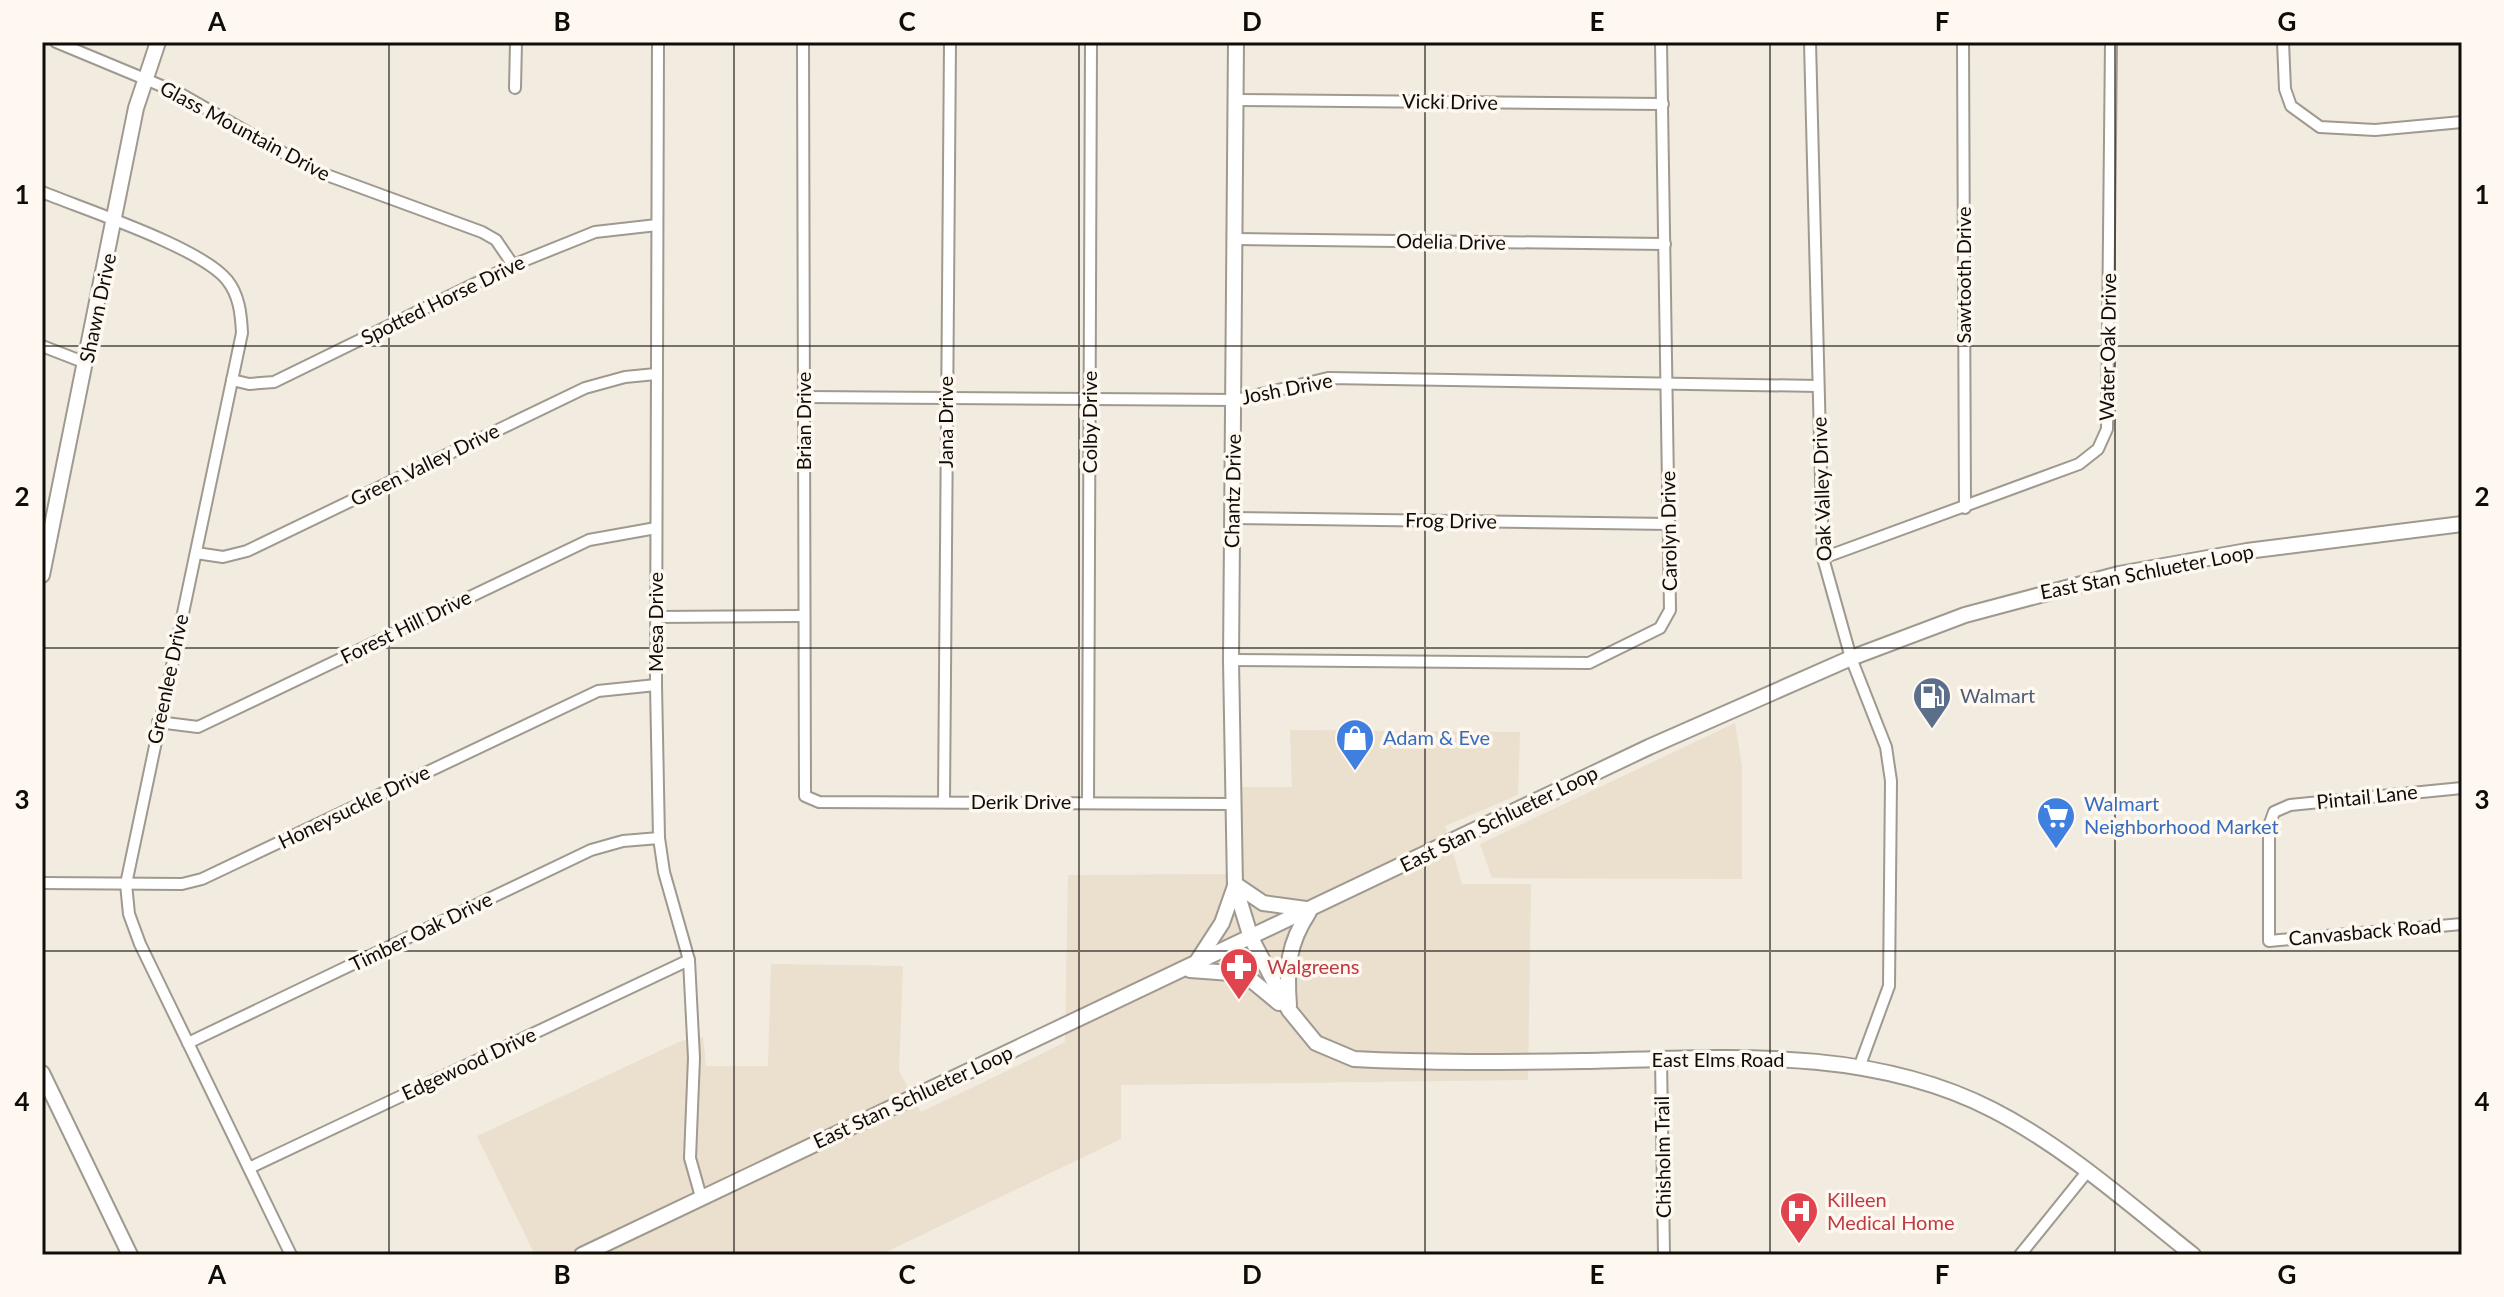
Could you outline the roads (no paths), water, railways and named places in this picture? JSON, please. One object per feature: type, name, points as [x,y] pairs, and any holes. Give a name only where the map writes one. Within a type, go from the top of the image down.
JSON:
[{"type":"main road","name":"Shawn Drive","points":[[42,575],[144,78],[158,42]]},
{"type":"main road","name":"Chantz Drive","points":[[1236,42],[1236,400],[1231,660],[1233,804],[1235,885],[1251,938]]},
{"type":"main road","name":"East Stan Schlueter Loop","points":[[582,1255],[1661,741],[1851,658],[1965,615],[2119,574],[2247,551],[2462,524]]},
{"type":"main road","points":[[1188,968],[1209,947],[1235,885],[1263,903],[1279,908],[1310,909]]},
{"type":"main road","points":[[1289,1010],[1287,958],[1295,933],[1310,909]]},
{"type":"main road","name":"East Elms Road","points":[[1251,938],[1289,1010],[1316,1043],[1354,1059],[1775,1059],[1860,1065],[1930,1084],[1992,1109],[2087,1172],[2193,1255]]},
{"type":"main road","points":[[1188,968],[1231,973],[1250,979],[1289,1010]]},
{"type":"main road","points":[[42,1073],[130,1255]]},
{"type":"street","name":"Glass Mountain Drive","points":[[56,42],[212,109],[313,170],[482,232],[496,240],[513,265]]},
{"type":"street","points":[[515,88],[516,42]]},
{"type":"street","name":"Mesa Drive","points":[[658,42],[656,685],[659,838],[664,872],[689,960],[694,1058],[690,1158],[701,1197]]},
{"type":"street","name":"Brian Drive","points":[[803,42],[802,616],[805,796],[809,799]]},
{"type":"street","name":"Jana Drive","points":[[944,802],[950,42]]},
{"type":"street","name":"Colby Drive","points":[[1088,802],[1091,42]]},
{"type":"street","name":"Carolyn Drive","points":[[1231,660],[1589,663],[1660,628],[1670,610],[1661,42]]},
{"type":"street","name":"Oak Valley Drive","points":[[1810,42],[1823,558],[1851,658],[1886,747],[1891,781],[1889,986],[1860,1065]]},
{"type":"street","name":"Sawtooth Drive","points":[[1963,42],[1965,508]]},
{"type":"street","name":"Water Oak Drive","points":[[1823,558],[2079,464],[2098,449],[2107,429],[2111,42]]},
{"type":"street","points":[[2283,42],[2285,89],[2291,106],[2320,127],[2375,130],[2462,122]]},
{"type":"street","name":"Vicki Drive","points":[[1236,100],[1663,104]]},
{"type":"street","name":"Greenlee Drive","points":[[42,192],[202,258],[228,281],[237,295],[241,323],[232,380],[126,884],[134,929],[291,1255]]},
{"type":"street","name":"Spotted Horse Drive","points":[[232,380],[249,384],[274,382],[513,265],[595,232],[657,225]]},
{"type":"street","name":"Odelia Drive","points":[[1236,239],[1665,244]]},
{"type":"street","points":[[42,346],[86,363]]},
{"type":"street","name":"Green Valley Drive","points":[[196,553],[223,557],[247,551],[585,388],[625,377],[656,374]]},
{"type":"street","name":"Josh Drive","points":[[804,397],[1236,400],[1328,378],[1818,386]]},
{"type":"street","name":"Frog Drive","points":[[1232,518],[1670,524]]},
{"type":"street","name":"Forest Hill Drive","points":[[158,722],[198,727],[589,540],[656,528]]},
{"type":"street","points":[[656,617],[802,616]]},
{"type":"street","name":"Honeysuckle Drive","points":[[42,883],[182,884],[202,879],[598,691],[656,685]]},
{"type":"street","name":"Pintail Lane","points":[[2269,941],[2269,826],[2274,812],[2290,805],[2462,788]]},
{"type":"street","name":"Derik Drive","points":[[809,799],[1233,804]]},
{"type":"street","name":"Timber Oak Drive","points":[[188,1043],[591,850],[623,841],[659,838]]},
{"type":"street","name":"Canvasback Road","points":[[2269,941],[2462,924]]},
{"type":"street","name":"Edgewood Drive","points":[[249,1168],[689,960]]},
{"type":"street","name":"Chisholm Trail","points":[[1661,1059],[1664,1255]]},
{"type":"street","points":[[2020,1255],[2087,1172]]},
{"type":"place","name":"Walmart","points":[[1932,730]]},
{"type":"place","name":"Adam & Eve","points":[[1355,772]]},
{"type":"place","name":"Walmart Neighborhood Market","points":[[2056,850]]},
{"type":"place","name":"Walgreens","points":[[1239,1001]]},
{"type":"place","name":"Killeen Medical Home","points":[[1799,1245]]}]
